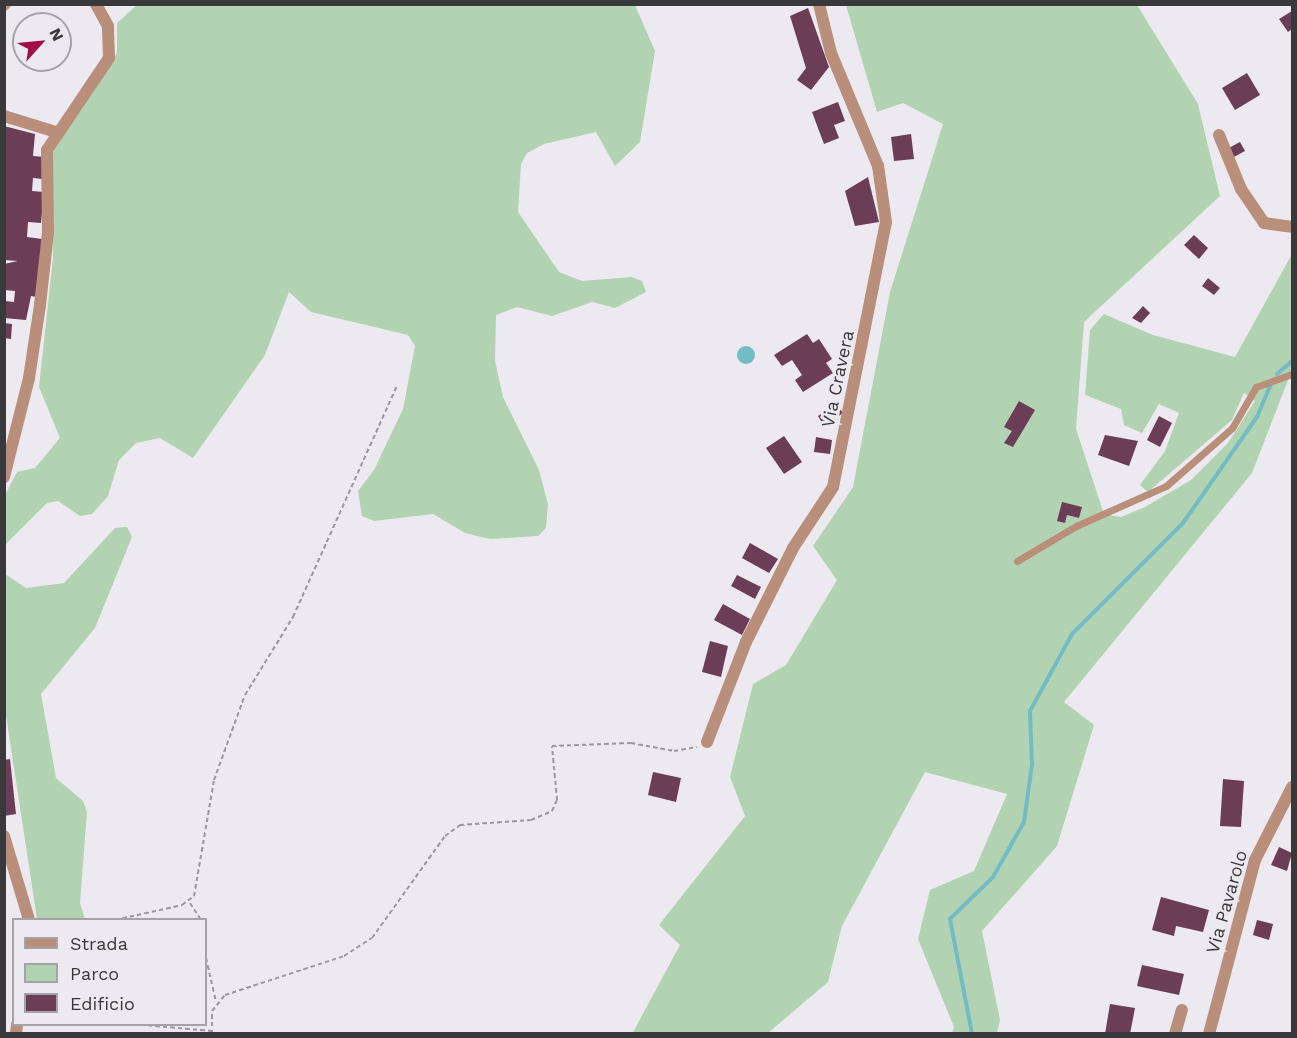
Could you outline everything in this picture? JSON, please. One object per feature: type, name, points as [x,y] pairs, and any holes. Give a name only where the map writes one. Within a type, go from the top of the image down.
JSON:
[{"type":"street","points":[[4,477],[39,315],[48,232],[47,150],[56,132],[109,58],[108,26],[96,4]]},
{"type":"street","name":"Via Cravera","points":[[707,742],[746,642],[793,548],[833,487],[886,222],[878,166],[838,74],[819,4]]},
{"type":"street","points":[[4,116],[56,132]]},
{"type":"street","points":[[1219,135],[1240,189],[1264,223],[1283,230],[1293,227]]},
{"type":"street","name":"Via Pavarolo","points":[[1209,1034],[1255,860],[1293,787]]},
{"type":"street","points":[[4,836],[28,918]]},
{"type":"street","points":[[1175,1034],[1182,1010]]},
{"type":"lane","points":[[1017,561],[1076,526],[1166,486],[1232,428],[1256,387],[1266,379],[1293,374]]},
{"type":"path","points":[[200,918],[190,903],[214,780],[245,695],[293,617],[397,386]]},
{"type":"path","points":[[216,1002],[360,947],[445,836],[460,825],[545,816],[557,800],[552,746],[632,743],[674,752],[707,742]]},
{"type":"path","points":[[124,918],[190,903]]},
{"type":"path","points":[[154,1026],[212,1032],[216,1002],[207,962]]},
{"type":"green space","points":[[138,4],[635,5],[655,51],[640,142],[615,166],[596,132],[544,144],[527,153],[521,164],[518,212],[559,272],[582,281],[631,277],[642,281],[646,292],[615,308],[592,302],[552,316],[517,307],[496,315],[495,361],[503,397],[539,470],[548,504],[546,528],[538,536],[490,539],[465,533],[433,514],[374,521],[362,516],[358,491],[374,470],[403,409],[415,346],[408,335],[311,312],[289,292],[265,355],[193,458],[160,438],[136,443],[119,460],[108,496],[92,514],[80,516],[58,501],[47,503],[5,545],[5,495],[17,472],[35,468],[60,438],[39,387],[53,258],[52,158],[56,140],[117,53],[117,23]]},
{"type":"green space","points":[[846,5],[1137,5],[1198,104],[1220,196],[1084,322],[1076,429],[1104,514],[1121,517],[1145,507],[1191,480],[1228,443],[1255,401],[1244,393],[1232,420],[1148,492],[1140,485],[1165,451],[1179,413],[1159,404],[1142,433],[1124,425],[1121,409],[1085,395],[1090,330],[1104,314],[1153,335],[1235,357],[1292,254],[1292,370],[1252,473],[1064,702],[1094,725],[1057,846],[982,931],[1000,1020],[997,1033],[952,1033],[954,1027],[918,939],[930,890],[974,871],[1007,794],[925,772],[842,926],[828,982],[768,1033],[632,1034],[680,945],[659,925],[745,816],[730,777],[753,684],[786,665],[837,580],[813,546],[853,487],[890,292],[943,124],[903,103],[877,112]]},
{"type":"green space","points":[[127,527],[132,537],[95,628],[41,694],[56,778],[83,801],[87,812],[80,903],[85,918],[37,918],[5,709],[5,574],[26,588],[64,583],[115,528]]},
{"type":"water","points":[[746,346],[752,349],[755,355],[752,361],[746,364],[740,361],[737,355],[740,349]]},
{"type":"building","points":[[808,8],[829,67],[811,90],[797,80],[806,68],[790,16]]},
{"type":"building","points":[[1292,11],[1292,29],[1288,32],[1279,19]]},
{"type":"building","points":[[1247,73],[1260,95],[1235,110],[1222,88]]},
{"type":"building","points":[[838,102],[845,121],[834,125],[839,138],[824,144],[812,112]]},
{"type":"building","points":[[4,126],[35,134],[33,156],[45,157],[43,179],[33,178],[32,191],[44,192],[41,223],[28,222],[27,237],[42,239],[37,297],[31,296],[26,320],[4,318],[5,301],[14,302],[15,291],[4,290],[4,264],[18,261],[4,260]]},
{"type":"building","points":[[911,134],[914,159],[894,161],[891,137]]},
{"type":"building","points":[[1240,142],[1245,151],[1232,158],[1227,149]]},
{"type":"building","points":[[868,177],[879,222],[855,226],[845,191]]},
{"type":"building","points":[[1194,235],[1208,248],[1199,259],[1184,245]]},
{"type":"building","points":[[1208,278],[1220,288],[1214,295],[1202,286]]},
{"type":"building","points":[[1143,306],[1150,313],[1141,323],[1132,318]]},
{"type":"building","points":[[4,323],[12,324],[11,339],[4,338]]},
{"type":"building","points":[[807,334],[813,343],[819,339],[832,359],[826,363],[833,373],[803,392],[795,380],[802,375],[792,360],[782,366],[774,355]]},
{"type":"building","points":[[1019,401],[1035,410],[1013,447],[1004,443],[1012,431],[1004,427]]},
{"type":"building","points":[[836,404],[843,413],[824,426],[818,416]]},
{"type":"building","points":[[1159,416],[1172,423],[1160,447],[1147,440]]},
{"type":"building","points":[[1105,435],[1138,441],[1129,466],[1098,455]]},
{"type":"building","points":[[784,436],[802,462],[784,474],[766,448]]},
{"type":"building","points":[[816,437],[832,440],[830,454],[814,452]]},
{"type":"building","points":[[1062,502],[1082,507],[1079,518],[1067,515],[1065,523],[1057,521]]},
{"type":"building","points":[[750,543],[778,559],[769,573],[742,558]]},
{"type":"building","points":[[737,575],[761,587],[755,599],[731,586]]},
{"type":"building","points":[[723,604],[750,619],[742,635],[714,620]]},
{"type":"building","points":[[710,641],[728,646],[721,677],[702,672]]},
{"type":"building","points":[[10,759],[16,814],[4,816],[4,760]]},
{"type":"building","points":[[653,772],[681,778],[676,802],[648,795]]},
{"type":"building","points":[[1223,779],[1244,781],[1241,827],[1220,826]]},
{"type":"building","points":[[1279,847],[1292,853],[1287,871],[1271,865]]},
{"type":"building","points":[[1161,897],[1209,910],[1203,932],[1176,926],[1174,936],[1152,930]]},
{"type":"building","points":[[1257,920],[1273,924],[1269,940],[1253,935]]},
{"type":"building","points":[[1142,965],[1184,974],[1179,995],[1137,986]]},
{"type":"building","points":[[1110,1004],[1135,1008],[1130,1034],[1105,1034]]},
{"type":"waterway","points":[[1277,374],[1292,361]]},
{"type":"waterway","points":[[972,1034],[950,919],[993,877],[1024,822],[1032,764],[1030,711],[1072,634],[1183,523],[1257,417],[1272,381]]}]
